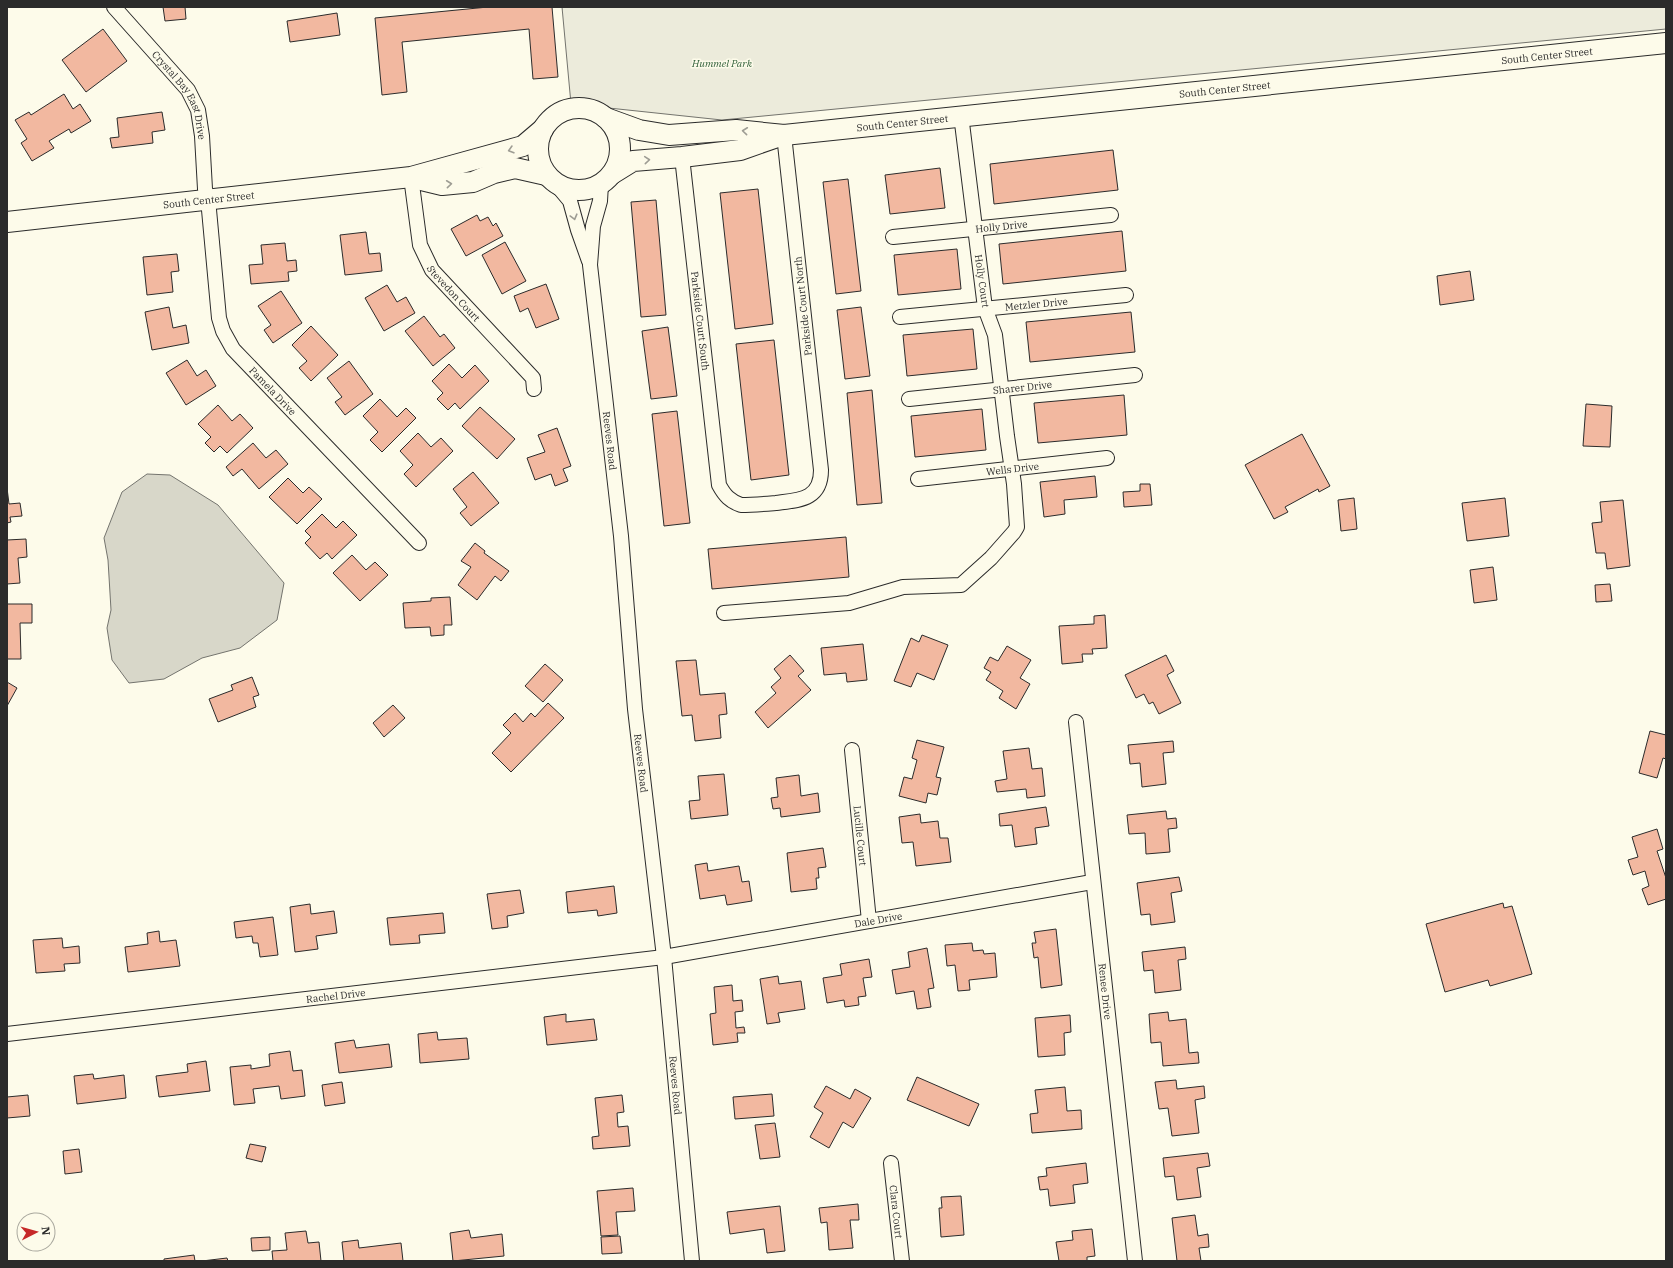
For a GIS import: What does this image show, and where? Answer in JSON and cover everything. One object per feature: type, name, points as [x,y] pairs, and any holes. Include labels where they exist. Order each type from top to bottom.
[{"type":"main road","name":"South Center Street","points":[[607,179],[633,161],[740,150],[784,135],[961,115],[1666,42]]},
{"type":"main road","points":[[572,108],[584,108],[596,111],[606,118],[617,133],[620,151],[618,163],[607,179],[590,189],[578,191],[566,189],[551,179],[540,164],[538,152],[538,140],[543,128],[550,119],[560,112],[572,108]]},
{"type":"main road","name":"South Center Street","points":[[606,118],[639,130],[670,135],[736,130],[784,135]]},
{"type":"main road","name":"South Center Street","points":[[7,222],[411,177],[523,146],[543,128]]},
{"type":"main road","name":"South Center Street","points":[[411,177],[442,184],[473,182],[494,173],[515,168],[551,179]]},
{"type":"street","name":"Crystal Bay East Drive","points":[[114,7],[176,75],[192,97],[198,110],[201,129],[205,189],[208,199]]},
{"type":"street","name":"Holly Court","points":[[724,613],[849,603],[903,588],[961,585],[991,558],[1017,527],[1012,468],[995,335],[985,308],[961,115]]},
{"type":"street","name":"Parkside Court North","points":[[719,485],[724,495],[732,502],[742,505],[749,505],[802,500],[817,488],[821,477],[784,135]]},
{"type":"street","name":"Parkside Court South","points":[[682,157],[719,485]]},
{"type":"street","name":"Stevedon Court","points":[[411,177],[420,245],[432,270],[533,378],[534,389]]},
{"type":"street","name":"Reeves Road","points":[[551,179],[570,201],[590,265]]},
{"type":"street","name":"Reeves Road","points":[[607,179],[593,226],[590,265],[620,536],[635,709],[664,957],[692,1261]]},
{"type":"street","name":"Pamela Drive","points":[[208,199],[219,318],[223,331],[233,348],[419,543]]},
{"type":"street","name":"Holly Drive","points":[[893,237],[1111,215]]},
{"type":"street","name":"Metzler Drive","points":[[900,317],[1126,295]]},
{"type":"street","name":"Sharer Drive","points":[[909,399],[1135,374]]},
{"type":"street","name":"Wells Drive","points":[[918,478],[1107,458]]},
{"type":"street","name":"Renee Drive","points":[[1076,722],[1092,882],[1135,1261]]},
{"type":"street","name":"Lucille Court","points":[[852,750],[870,921]]},
{"type":"street","name":"Dale Drive","points":[[664,957],[1092,882]]},
{"type":"street","name":"Rachel Drive","points":[[7,1034],[664,957]]},
{"type":"street","name":"Clara Court","points":[[891,1163],[902,1261]]},
{"type":"green space","name":"Hummel Park","points":[[562,7],[1666,7],[1666,29],[722,120],[571,104]]},
{"type":"shaded area","points":[[147,474],[170,475],[218,505],[284,583],[277,620],[240,648],[202,658],[164,679],[129,683],[112,660],[107,628],[111,610],[108,560],[104,538],[122,492]]},
{"type":"building","points":[[163,7],[185,7],[186,19],[165,21]]},
{"type":"building","points":[[488,7],[552,7],[558,77],[533,79],[529,29],[402,42],[407,92],[382,95],[375,18]]},
{"type":"building","points":[[337,13],[340,35],[290,42],[287,21]]},
{"type":"building","points":[[103,29],[127,61],[86,92],[62,60]]},
{"type":"building","points":[[64,94],[73,109],[80,104],[91,121],[71,133],[69,129],[49,141],[54,148],[32,161],[21,143],[27,139],[15,120],[29,112],[31,115]]},
{"type":"building","points":[[162,112],[165,130],[152,132],[153,143],[112,148],[110,138],[119,137],[117,118]]},
{"type":"building","points":[[1113,150],[1118,190],[994,204],[990,164]]},
{"type":"building","points":[[940,168],[945,208],[890,214],[885,175]]},
{"type":"building","points":[[848,179],[861,291],[836,294],[823,182]]},
{"type":"building","points":[[758,189],[773,324],[735,329],[720,193]]},
{"type":"building","points":[[656,200],[666,315],[641,317],[631,202]]},
{"type":"building","points":[[477,215],[480,221],[488,217],[493,226],[496,223],[503,236],[466,256],[451,229]]},
{"type":"building","points":[[1122,231],[1126,271],[1003,284],[999,244]]},
{"type":"building","points":[[366,232],[369,254],[380,253],[382,271],[345,275],[340,235]]},
{"type":"building","points":[[505,242],[526,281],[502,294],[482,255]]},
{"type":"building","points":[[285,243],[287,261],[296,260],[297,271],[288,272],[289,281],[251,284],[249,265],[263,264],[261,245]]},
{"type":"building","points":[[957,249],[961,289],[898,295],[894,255]]},
{"type":"building","points":[[177,254],[179,271],[171,272],[173,292],[147,295],[143,257]]},
{"type":"building","points":[[1470,271],[1474,300],[1440,305],[1437,276]]},
{"type":"building","points":[[546,284],[559,319],[536,328],[528,308],[520,312],[514,296]]},
{"type":"building","points":[[387,285],[397,302],[406,297],[415,313],[384,331],[365,298]]},
{"type":"building","points":[[281,291],[302,323],[273,343],[264,330],[271,325],[258,306]]},
{"type":"building","points":[[169,307],[173,328],[186,325],[189,343],[152,350],[145,312]]},
{"type":"building","points":[[861,307],[870,376],[845,379],[837,310]]},
{"type":"building","points":[[1131,312],[1135,352],[1030,362],[1026,322]]},
{"type":"building","points":[[424,316],[440,337],[444,334],[455,348],[433,366],[405,331]]},
{"type":"building","points":[[311,326],[338,355],[311,381],[299,368],[307,361],[292,345]]},
{"type":"building","points":[[668,327],[677,396],[651,399],[642,331]]},
{"type":"building","points":[[973,329],[977,369],[907,376],[903,335]]},
{"type":"building","points":[[774,340],[789,475],[751,480],[736,344]]},
{"type":"building","points":[[187,360],[197,376],[206,370],[216,386],[186,405],[166,373]]},
{"type":"building","points":[[349,361],[373,394],[345,415],[335,402],[342,397],[327,378]]},
{"type":"building","points":[[449,364],[462,378],[475,365],[489,381],[460,409],[455,403],[448,410],[437,399],[443,393],[432,381]]},
{"type":"building","points":[[872,390],[882,503],[857,505],[847,393]]},
{"type":"building","points":[[1124,395],[1127,435],[1038,443],[1034,403]]},
{"type":"building","points":[[380,399],[397,417],[406,408],[416,418],[382,452],[370,440],[378,432],[363,416]]},
{"type":"building","points":[[1586,404],[1612,406],[1610,447],[1583,446]]},
{"type":"building","points":[[218,405],[232,421],[240,414],[253,428],[227,453],[220,446],[214,452],[205,443],[211,437],[198,424]]},
{"type":"building","points":[[480,407],[515,439],[497,459],[462,426]]},
{"type":"building","points":[[982,409],[986,450],[915,457],[911,416]]},
{"type":"building","points":[[677,411],[690,523],[664,526],[652,414]]},
{"type":"building","points":[[557,428],[571,466],[563,469],[568,481],[555,486],[551,474],[535,480],[527,458],[545,452],[538,435]]},
{"type":"building","points":[[418,433],[431,447],[441,438],[453,451],[416,487],[404,474],[413,465],[400,451]]},
{"type":"building","points":[[1302,434],[1330,486],[1319,492],[1318,489],[1285,507],[1288,512],[1274,519],[1245,465]]},
{"type":"building","points":[[253,443],[266,458],[276,450],[288,464],[259,489],[242,469],[233,476],[226,467]]},
{"type":"building","points":[[473,472],[499,503],[471,526],[460,513],[467,507],[453,489]]},
{"type":"building","points":[[1095,476],[1097,497],[1064,500],[1065,514],[1044,517],[1040,482]]},
{"type":"building","points":[[288,478],[303,493],[309,487],[322,499],[297,524],[269,497]]},
{"type":"building","points":[[1140,484],[1150,484],[1152,505],[1124,507],[1123,492],[1140,491]]},
{"type":"building","points":[[7,488],[9,504],[20,503],[22,516],[10,517],[11,522],[7,523]]},
{"type":"building","points":[[1354,498],[1357,529],[1341,531],[1338,500]]},
{"type":"building","points":[[1505,498],[1509,536],[1467,541],[1462,503]]},
{"type":"building","points":[[1623,500],[1630,566],[1607,569],[1605,553],[1596,553],[1592,523],[1602,522],[1600,502]]},
{"type":"building","points":[[322,514],[336,528],[343,521],[357,535],[332,559],[327,553],[320,559],[305,543],[311,537],[305,531]]},
{"type":"building","points":[[846,537],[849,577],[712,589],[708,549]]},
{"type":"building","points":[[26,539],[27,557],[18,558],[20,583],[7,584],[7,540]]},
{"type":"building","points":[[475,543],[485,551],[484,553],[509,571],[501,581],[495,576],[477,600],[458,585],[471,567],[461,561]]},
{"type":"building","points":[[352,555],[366,570],[375,562],[388,575],[360,601],[333,573]]},
{"type":"building","points":[[1493,567],[1497,600],[1474,603],[1470,570]]},
{"type":"building","points":[[1610,584],[1612,601],[1596,602],[1595,585]]},
{"type":"building","points":[[450,597],[452,625],[444,625],[444,635],[431,636],[430,627],[405,628],[403,603],[431,601],[431,598]]},
{"type":"building","points":[[7,604],[32,604],[32,623],[20,623],[21,659],[7,659]]},
{"type":"building","points":[[1105,615],[1107,648],[1092,649],[1093,654],[1082,654],[1083,662],[1062,664],[1059,626],[1094,624],[1094,616]]},
{"type":"building","points":[[922,635],[948,645],[934,680],[917,673],[911,687],[894,681],[911,638],[919,642]]},
{"type":"building","points":[[863,644],[867,680],[847,682],[846,673],[824,675],[821,648]]},
{"type":"building","points":[[1007,646],[1031,660],[1020,678],[1030,684],[1016,709],[999,698],[1003,691],[986,680],[991,672],[984,668],[990,657],[998,661]]},
{"type":"building","points":[[790,655],[804,671],[798,676],[811,690],[768,728],[755,712],[776,693],[771,687],[781,678],[774,669]]},
{"type":"building","points":[[1166,655],[1174,671],[1167,675],[1181,703],[1159,714],[1153,702],[1149,704],[1144,694],[1136,698],[1125,675]]},
{"type":"building","points":[[696,660],[700,695],[725,693],[727,714],[719,715],[721,738],[695,741],[692,715],[682,716],[676,661]]},
{"type":"building","points":[[545,664],[563,680],[543,702],[525,686]]},
{"type":"building","points":[[252,677],[259,695],[253,697],[256,707],[218,722],[209,699],[233,690],[231,685]]},
{"type":"building","points":[[7,682],[17,688],[7,706]]},
{"type":"building","points":[[548,703],[564,718],[511,772],[492,753],[511,733],[503,725],[515,713],[523,722],[531,713],[535,717]]},
{"type":"building","points":[[393,705],[405,718],[384,737],[373,723]]},
{"type":"building","points":[[1650,731],[1666,735],[1666,759],[1663,758],[1657,778],[1639,773]]},
{"type":"building","points":[[917,740],[944,747],[936,777],[941,778],[937,795],[928,793],[926,803],[899,796],[904,777],[912,779],[917,760],[912,758]]},
{"type":"building","points":[[1173,741],[1174,752],[1163,753],[1166,784],[1142,787],[1140,763],[1130,764],[1128,745]]},
{"type":"building","points":[[1029,748],[1032,769],[1042,768],[1045,796],[1027,798],[1026,789],[997,792],[995,781],[1007,779],[1003,751]]},
{"type":"building","points":[[724,774],[728,815],[691,819],[689,801],[700,800],[698,776]]},
{"type":"building","points":[[799,775],[801,796],[818,793],[820,812],[781,817],[780,808],[773,809],[771,798],[778,797],[776,778]]},
{"type":"building","points":[[1046,807],[1049,826],[1035,828],[1037,844],[1015,847],[1012,825],[1000,826],[999,814]]},
{"type":"building","points":[[1166,811],[1167,819],[1176,818],[1177,828],[1168,829],[1170,852],[1146,854],[1145,833],[1129,834],[1127,815]]},
{"type":"building","points":[[920,814],[921,823],[938,821],[940,838],[948,838],[951,862],[916,866],[913,842],[902,843],[899,817]]},
{"type":"building","points":[[1657,829],[1663,849],[1657,851],[1666,878],[1666,899],[1648,905],[1642,889],[1649,886],[1645,871],[1633,875],[1628,860],[1638,857],[1632,837]]},
{"type":"building","points":[[823,848],[826,867],[818,868],[819,878],[816,878],[817,889],[791,892],[787,853]]},
{"type":"building","points":[[707,863],[708,871],[739,866],[742,882],[749,881],[752,901],[727,905],[725,895],[700,899],[695,865]]},
{"type":"building","points":[[1179,877],[1182,891],[1171,893],[1175,922],[1151,925],[1150,914],[1141,915],[1137,883]]},
{"type":"building","points":[[614,886],[617,913],[598,916],[597,910],[568,913],[566,892]]},
{"type":"building","points":[[520,890],[524,913],[507,916],[508,927],[492,929],[487,894]]},
{"type":"building","points":[[1503,903],[1504,908],[1512,906],[1532,974],[1490,986],[1488,980],[1445,992],[1426,924]]},
{"type":"building","points":[[310,904],[311,914],[334,911],[337,933],[316,936],[318,949],[295,952],[290,907]]},
{"type":"building","points":[[443,913],[445,933],[419,935],[420,943],[390,945],[387,918]]},
{"type":"building","points":[[273,917],[278,955],[260,957],[258,943],[253,943],[252,936],[236,938],[234,922]]},
{"type":"building","points":[[1056,929],[1062,985],[1041,988],[1038,957],[1034,958],[1032,943],[1036,943],[1034,932]]},
{"type":"building","points":[[159,931],[160,942],[176,940],[180,966],[128,972],[125,947],[148,944],[147,933]]},
{"type":"building","points":[[62,938],[63,948],[79,946],[80,963],[64,964],[65,971],[36,973],[33,940]]},
{"type":"building","points":[[972,943],[973,951],[983,950],[984,954],[995,953],[997,977],[969,980],[970,990],[958,991],[955,965],[947,966],[945,945]]},
{"type":"building","points":[[1185,947],[1186,959],[1178,960],[1181,990],[1155,993],[1153,970],[1144,971],[1142,952]]},
{"type":"building","points":[[927,948],[934,988],[928,989],[931,1007],[917,1009],[914,991],[896,994],[892,970],[910,967],[908,952]]},
{"type":"building","points":[[869,959],[872,977],[863,978],[866,996],[858,997],[859,1005],[845,1007],[844,1000],[827,1003],[823,978],[842,975],[840,964]]},
{"type":"building","points":[[778,976],[779,984],[801,981],[805,1009],[778,1013],[780,1022],[767,1024],[760,979]]},
{"type":"building","points":[[732,985],[733,1001],[742,1000],[743,1011],[735,1012],[736,1028],[744,1027],[745,1033],[737,1033],[738,1042],[713,1045],[710,1014],[716,1013],[714,987]]},
{"type":"building","points":[[1168,1012],[1169,1021],[1186,1019],[1189,1053],[1198,1052],[1199,1063],[1163,1066],[1161,1042],[1151,1043],[1149,1014]]},
{"type":"building","points":[[566,1014],[566,1022],[594,1019],[597,1040],[547,1045],[544,1017]]},
{"type":"building","points":[[1070,1015],[1071,1032],[1064,1033],[1065,1055],[1038,1057],[1035,1018]]},
{"type":"building","points":[[437,1032],[438,1040],[467,1038],[469,1059],[420,1063],[418,1034]]},
{"type":"building","points":[[354,1040],[356,1048],[389,1044],[392,1067],[339,1073],[335,1043]]},
{"type":"building","points":[[290,1051],[293,1071],[302,1070],[305,1096],[281,1099],[279,1086],[253,1089],[255,1103],[234,1105],[230,1067],[251,1065],[251,1069],[270,1066],[269,1054]]},
{"type":"building","points":[[206,1061],[210,1091],[159,1097],[156,1076],[188,1072],[187,1064]]},
{"type":"building","points":[[93,1074],[94,1079],[124,1075],[126,1098],[77,1104],[74,1076]]},
{"type":"building","points":[[917,1077],[979,1104],[969,1126],[907,1100]]},
{"type":"building","points":[[1176,1080],[1177,1089],[1204,1086],[1205,1098],[1195,1100],[1199,1133],[1172,1136],[1168,1108],[1159,1109],[1155,1082]]},
{"type":"building","points":[[342,1082],[345,1103],[325,1106],[322,1085]]},
{"type":"building","points":[[826,1086],[850,1099],[855,1089],[871,1098],[853,1128],[843,1122],[829,1148],[810,1137],[823,1113],[814,1107]]},
{"type":"building","points":[[1065,1087],[1067,1111],[1081,1110],[1082,1129],[1032,1133],[1030,1114],[1038,1113],[1035,1090]]},
{"type":"building","points":[[772,1094],[774,1116],[735,1119],[733,1097]]},
{"type":"building","points":[[28,1095],[30,1116],[7,1118],[7,1097]]},
{"type":"building","points":[[622,1095],[624,1112],[617,1113],[618,1127],[628,1126],[630,1146],[593,1149],[592,1137],[599,1136],[595,1098]]},
{"type":"building","points":[[775,1123],[780,1157],[760,1159],[755,1125]]},
{"type":"building","points":[[250,1144],[266,1147],[262,1162],[246,1158]]},
{"type":"building","points":[[79,1149],[82,1172],[65,1174],[63,1151]]},
{"type":"building","points":[[1208,1153],[1210,1166],[1197,1168],[1201,1197],[1177,1200],[1174,1176],[1165,1177],[1163,1158]]},
{"type":"building","points":[[1086,1163],[1088,1183],[1073,1185],[1075,1203],[1050,1206],[1048,1189],[1040,1190],[1038,1177],[1047,1176],[1046,1168]]},
{"type":"building","points":[[633,1188],[635,1211],[616,1212],[618,1235],[601,1236],[597,1191]]},
{"type":"building","points":[[961,1196],[964,1235],[941,1237],[939,1208],[942,1208],[941,1197]]},
{"type":"building","points":[[858,1204],[859,1220],[850,1220],[853,1248],[829,1250],[827,1222],[821,1223],[819,1208]]},
{"type":"building","points":[[780,1206],[785,1251],[767,1253],[764,1229],[730,1234],[727,1212]]},
{"type":"building","points":[[1195,1215],[1198,1236],[1208,1234],[1209,1247],[1199,1248],[1201,1261],[1177,1261],[1172,1218]]},
{"type":"building","points":[[1092,1229],[1095,1256],[1087,1257],[1087,1261],[1059,1261],[1056,1242],[1073,1240],[1072,1231]]},
{"type":"building","points":[[469,1230],[471,1238],[502,1234],[504,1256],[453,1261],[450,1233]]},
{"type":"building","points":[[306,1231],[308,1243],[319,1242],[321,1261],[273,1261],[272,1251],[287,1250],[285,1233]]},
{"type":"building","points":[[620,1236],[622,1253],[602,1254],[601,1237]]},
{"type":"building","points":[[270,1237],[270,1250],[252,1251],[251,1238]]},
{"type":"building","points":[[358,1240],[359,1248],[401,1243],[403,1261],[344,1261],[342,1242]]},
{"type":"building","points":[[194,1255],[195,1261],[164,1261],[164,1259]]},
{"type":"building","points":[[227,1258],[228,1261],[202,1261]]}]
